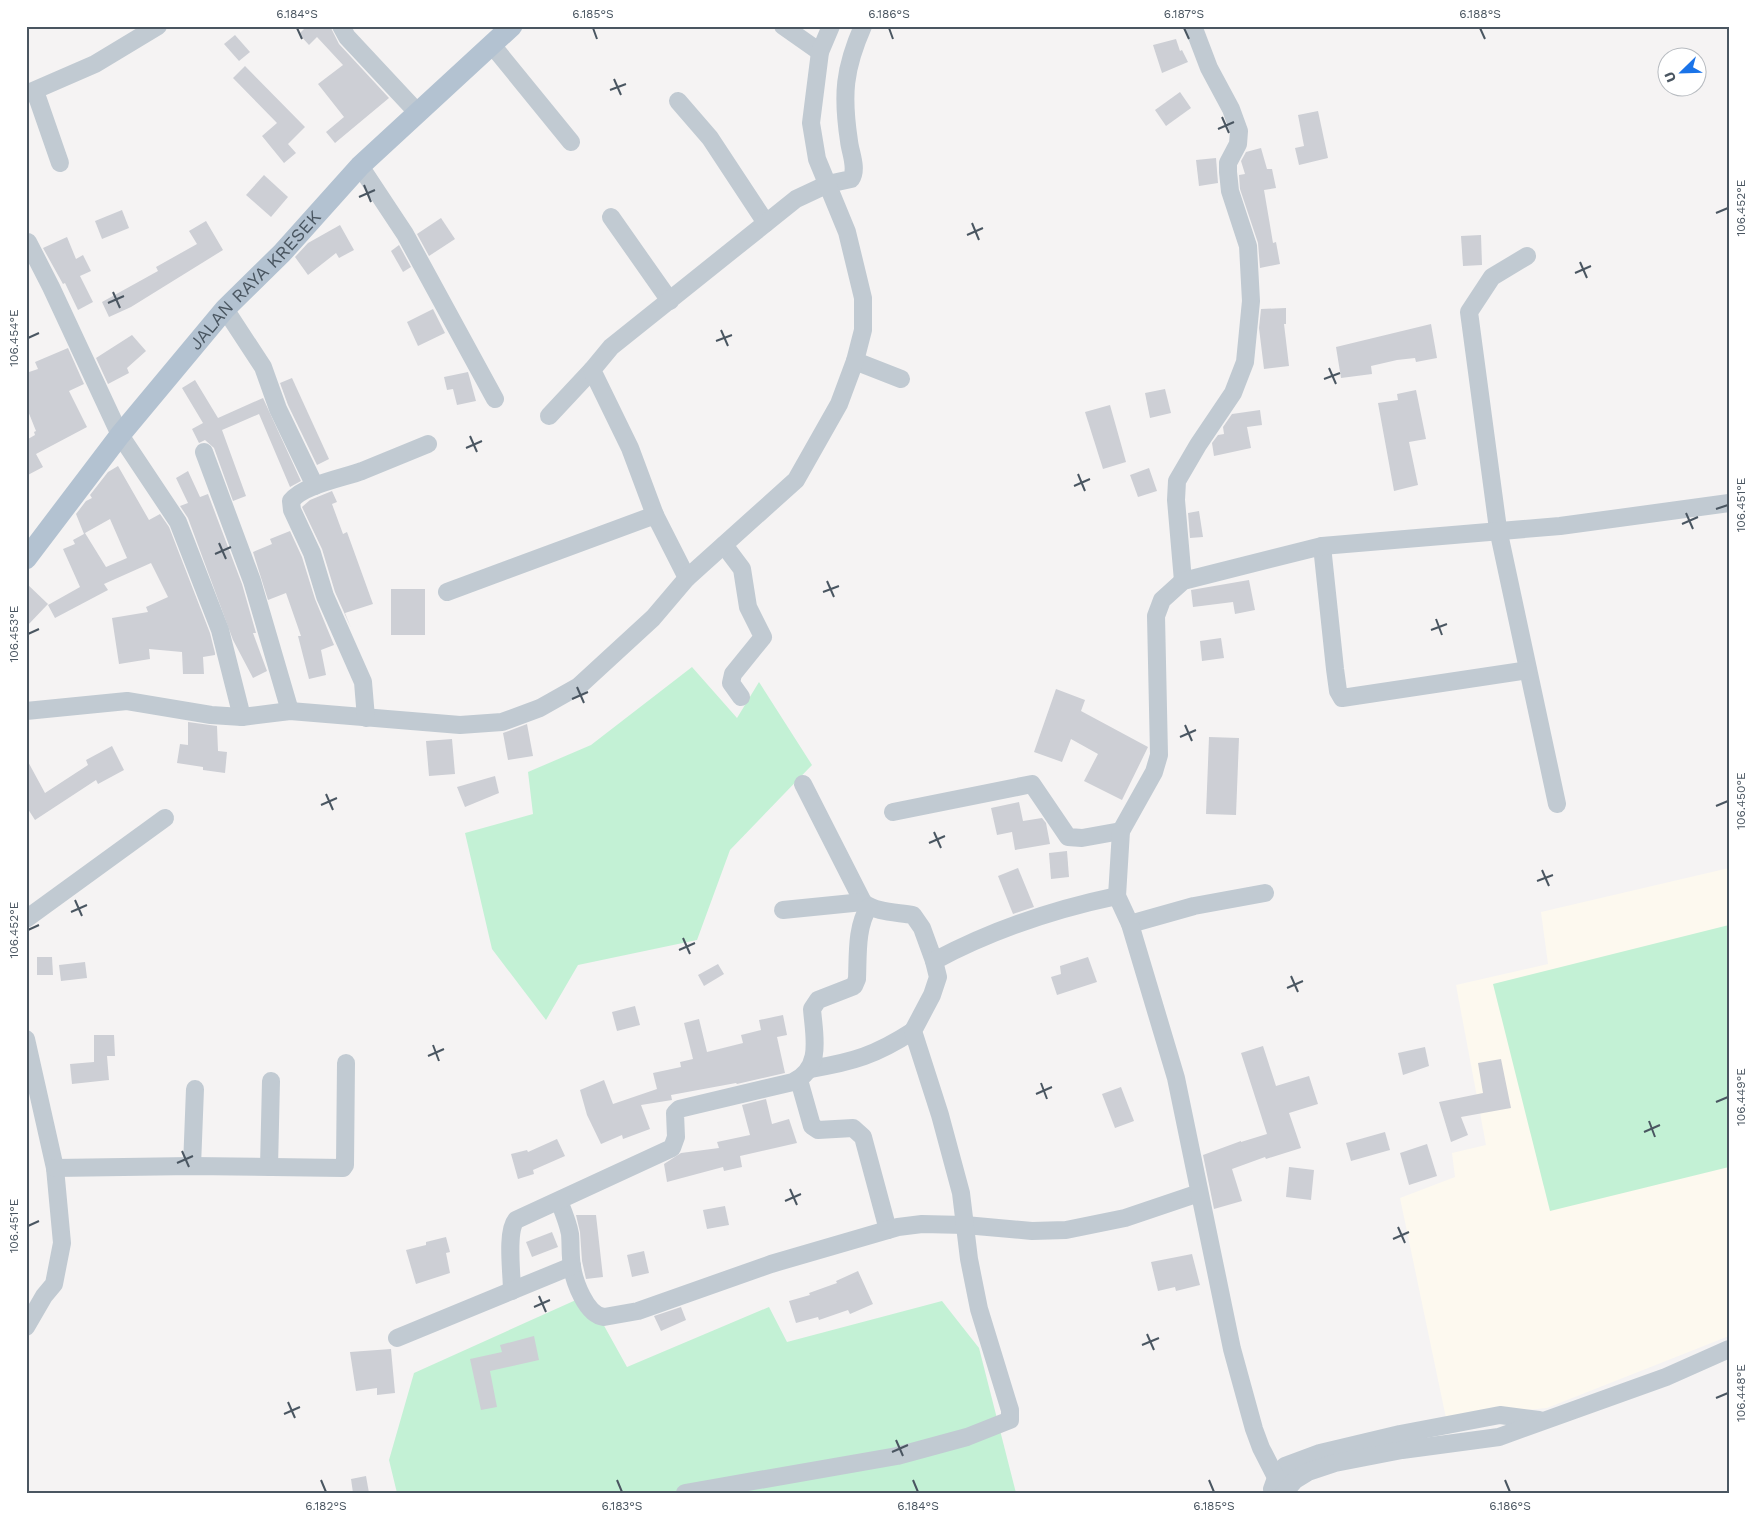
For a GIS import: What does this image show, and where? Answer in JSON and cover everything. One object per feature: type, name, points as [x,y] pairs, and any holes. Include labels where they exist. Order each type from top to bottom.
[{"type":"main road","name":"JALAN RAYA KRESEK","points":[[26,559],[120,435],[225,309],[282,253],[360,166],[512,26]]},
{"type":"street","points":[[60,163],[31,92],[96,64],[158,26]]},
{"type":"street","points":[[341,26],[347,37],[417,112]]},
{"type":"street","points":[[783,26],[820,52]]},
{"type":"street","points":[[26,711],[127,701],[211,715],[242,717],[290,711],[460,725],[502,722],[540,708],[578,686],[653,618],[687,578],[796,480],[839,404],[858,363],[863,298],[837,183],[817,159],[811,123],[820,52],[831,26]]},
{"type":"street","points":[[548,416],[611,347],[796,199],[854,175],[855,170],[849,140],[844,94],[848,67],[863,26]]},
{"type":"street","points":[[1183,580],[1176,500],[1177,481],[1198,445],[1233,393],[1245,362],[1251,301],[1248,246],[1230,191],[1228,172],[1228,163],[1238,144],[1239,131],[1193,26]]},
{"type":"street","points":[[492,45],[571,142]]},
{"type":"street","points":[[678,101],[720,152],[766,223]]},
{"type":"street","points":[[360,166],[405,234],[495,399]]},
{"type":"street","points":[[611,217],[670,301]]},
{"type":"street","points":[[28,242],[120,435],[178,522],[220,630],[242,717]]},
{"type":"street","points":[[1527,256],[1492,278],[1469,312],[1498,529],[1557,804]]},
{"type":"street","points":[[225,309],[263,367],[278,409],[315,486]]},
{"type":"street","points":[[858,363],[901,379]]},
{"type":"street","points":[[592,370],[630,448],[655,515],[687,578]]},
{"type":"street","points":[[366,718],[363,682],[335,620],[312,553],[291,501],[294,497],[315,486],[360,472],[428,444]]},
{"type":"street","points":[[204,452],[252,582],[290,711]]},
{"type":"street","points":[[1279,1489],[1261,1448],[1234,1358],[1176,1078],[1130,924],[1117,896],[1121,830],[1154,772],[1159,755],[1156,616],[1162,600],[1183,580],[1322,546],[1498,529],[1560,526],[1729,503]]},
{"type":"street","points":[[447,592],[655,515]]},
{"type":"street","points":[[724,545],[742,569],[748,606],[763,637],[733,674],[731,683],[741,697]]},
{"type":"street","points":[[1322,546],[1335,669],[1338,691],[1342,698],[1528,670]]},
{"type":"street","points":[[803,784],[866,904],[862,924],[857,979],[854,986],[818,1000],[812,1010],[815,1054],[805,1074],[812,1126],[818,1130],[853,1128],[863,1138],[888,1230]]},
{"type":"street","points":[[892,812],[1032,784],[1035,785],[1068,837],[1082,838],[1121,830]]},
{"type":"street","points":[[26,919],[165,818]]},
{"type":"street","points":[[1130,924],[1194,906],[1265,893]]},
{"type":"street","points":[[934,960],[957,948],[1076,904],[1117,896]]},
{"type":"street","points":[[512,1291],[513,1224],[516,1220],[672,1148],[676,1137],[675,1113],[679,1109],[850,1063],[874,1054],[913,1031],[932,995],[938,977],[922,928],[913,914],[866,904],[783,910]]},
{"type":"street","points":[[685,1493],[897,1456],[968,1437],[1008,1423],[1012,1418],[979,1309],[961,1193],[940,1115],[913,1031]]},
{"type":"street","points":[[26,1039],[55,1168],[62,1243],[54,1284],[44,1296],[26,1327]]},
{"type":"street","points":[[55,1168],[192,1166],[343,1168],[345,1165],[346,1063]]},
{"type":"street","points":[[269,1167],[271,1081]]},
{"type":"street","points":[[192,1166],[195,1089]]},
{"type":"street","points":[[559,1200],[570,1234],[572,1266],[577,1284],[588,1305],[599,1316],[604,1317],[638,1311],[770,1264],[888,1230],[922,1224],[965,1225],[1032,1231],[1066,1230],[1125,1218],[1199,1193]]},
{"type":"street","points":[[397,1338],[572,1266]]},
{"type":"street","points":[[26,1294],[44,1296]]},
{"type":"street","points":[[1279,1489],[1285,1466],[1320,1453],[1499,1437],[1666,1377],[1729,1349]]},
{"type":"shaded area","points":[[1729,868],[1729,1336],[1547,1408],[1446,1418],[1400,1198],[1455,1177],[1452,1153],[1486,1145],[1456,985],[1548,964],[1541,912]]},
{"type":"green space","points":[[692,667],[737,718],[759,682],[812,765],[730,850],[697,940],[578,965],[546,1020],[492,949],[465,833],[533,814],[528,772],[591,745]]},
{"type":"green space","points":[[1729,925],[1729,1167],[1550,1211],[1493,984]]},
{"type":"green space","points":[[587,1295],[627,1367],[769,1307],[787,1342],[942,1301],[979,1348],[1016,1493],[397,1493],[389,1460],[414,1373]]},
{"type":"building","points":[[307,26],[330,26],[339,44],[389,98],[335,143],[326,132],[344,117],[318,84],[343,65],[317,37],[309,45],[299,34]]},
{"type":"building","points":[[235,35],[250,52],[239,61],[224,44]]},
{"type":"building","points":[[1176,39],[1180,51],[1182,50],[1188,62],[1162,73],[1153,45]]},
{"type":"building","points":[[245,66],[305,127],[288,144],[296,153],[284,163],[262,136],[277,123],[233,78]]},
{"type":"building","points":[[1180,92],[1191,108],[1166,126],[1155,110]]},
{"type":"building","points":[[1318,111],[1328,158],[1299,165],[1295,148],[1304,146],[1298,115]]},
{"type":"building","points":[[1261,148],[1267,169],[1272,169],[1276,188],[1264,190],[1273,243],[1276,242],[1280,264],[1260,268],[1258,243],[1240,189],[1239,175],[1245,174],[1241,161],[1246,152]]},
{"type":"building","points":[[1216,158],[1218,183],[1199,186],[1196,160]]},
{"type":"building","points":[[264,175],[288,197],[271,217],[246,195]]},
{"type":"building","points":[[122,210],[129,228],[102,239],[95,221]]},
{"type":"building","points":[[441,218],[455,239],[429,256],[417,234]]},
{"type":"building","points":[[206,221],[223,250],[131,307],[109,317],[102,302],[158,271],[156,267],[197,244],[189,231]]},
{"type":"building","points":[[340,225],[354,250],[339,258],[336,253],[308,275],[295,257],[308,243]]},
{"type":"building","points":[[1481,235],[1482,265],[1463,266],[1461,236]]},
{"type":"building","points":[[67,237],[76,259],[83,255],[91,271],[80,276],[93,302],[78,310],[65,283],[63,284],[43,248]]},
{"type":"building","points":[[399,245],[411,267],[403,272],[391,251]]},
{"type":"building","points":[[1286,308],[1286,324],[1284,324],[1289,366],[1264,369],[1259,328],[1261,309]]},
{"type":"building","points":[[433,309],[445,333],[418,346],[407,322]]},
{"type":"building","points":[[1431,324],[1437,358],[1416,362],[1415,358],[1397,360],[1371,366],[1372,374],[1341,378],[1336,347]]},
{"type":"building","points":[[132,335],[146,351],[127,368],[129,373],[108,384],[96,358]]},
{"type":"building","points":[[68,348],[84,384],[69,391],[87,427],[36,454],[43,467],[26,476],[26,436],[28,439],[35,435],[34,432],[36,431],[26,406],[26,373],[38,369],[35,362]]},
{"type":"building","points":[[468,372],[476,401],[457,405],[453,389],[447,390],[444,377]]},
{"type":"building","points":[[292,378],[329,459],[317,465],[288,405],[280,383]]},
{"type":"building","points":[[195,380],[218,418],[263,398],[301,481],[290,487],[259,414],[222,430],[246,496],[233,501],[214,448],[205,440],[199,443],[192,429],[203,423],[182,388]]},
{"type":"building","points":[[1165,389],[1171,413],[1150,418],[1145,393]]},
{"type":"building","points":[[1416,390],[1426,439],[1409,442],[1418,485],[1394,491],[1378,403],[1398,400],[1397,394]]},
{"type":"building","points":[[1110,405],[1126,462],[1103,469],[1085,412]]},
{"type":"building","points":[[1260,410],[1262,425],[1247,427],[1251,448],[1214,456],[1212,443],[1218,435],[1224,434],[1223,427],[1232,414]]},
{"type":"building","points":[[118,466],[149,520],[160,514],[169,527],[210,633],[215,653],[215,655],[203,657],[204,674],[183,674],[182,652],[149,649],[150,659],[119,664],[112,618],[148,612],[146,607],[168,597],[151,563],[104,584],[108,590],[55,618],[48,605],[80,587],[63,549],[75,544],[73,540],[84,534],[76,514],[86,501],[92,498],[90,495],[108,472]],"holes":[[[110,519],[127,558],[106,567],[85,533]]]},
{"type":"building","points":[[1149,468],[1157,491],[1138,497],[1130,475]]},
{"type":"building","points":[[188,471],[200,497],[208,494],[242,584],[256,633],[253,633],[267,671],[253,678],[233,640],[188,518],[180,506],[188,503],[176,478]]},
{"type":"building","points":[[332,491],[337,502],[332,504],[343,534],[347,532],[373,604],[345,613],[351,628],[335,592],[322,549],[302,507],[310,500]]},
{"type":"building","points":[[1199,511],[1203,537],[1190,538],[1188,513]]},
{"type":"building","points":[[290,531],[302,557],[315,599],[334,645],[321,650],[326,675],[309,679],[298,636],[301,636],[286,593],[268,600],[253,552],[272,544],[270,539]]},
{"type":"building","points":[[1249,580],[1255,610],[1235,614],[1233,602],[1193,607],[1191,590]]},
{"type":"building","points":[[26,583],[48,604],[26,627]]},
{"type":"building","points":[[391,589],[425,589],[425,635],[391,635]]},
{"type":"building","points":[[1221,638],[1224,658],[1202,661],[1200,641]]},
{"type":"building","points":[[1056,689],[1085,700],[1081,711],[1148,747],[1122,800],[1084,781],[1098,754],[1071,739],[1062,762],[1034,752]]},
{"type":"building","points":[[188,722],[217,726],[218,751],[227,752],[225,773],[203,770],[203,767],[177,763],[180,744],[188,745]]},
{"type":"building","points":[[527,724],[533,756],[508,760],[503,733]]},
{"type":"building","points":[[1209,737],[1239,738],[1236,815],[1206,814]]},
{"type":"building","points":[[452,739],[455,774],[429,776],[426,741]]},
{"type":"building","points":[[112,746],[124,770],[98,784],[96,780],[35,820],[26,806],[26,758],[45,793],[88,765],[86,760]]},
{"type":"building","points":[[495,776],[499,793],[465,807],[457,787]]},
{"type":"building","points":[[1019,802],[1023,821],[1042,818],[1046,823],[1050,844],[1015,850],[1012,832],[997,835],[991,808]]},
{"type":"building","points":[[1067,851],[1069,877],[1051,879],[1049,853]]},
{"type":"building","points":[[1018,868],[1034,907],[1013,914],[998,876]]},
{"type":"building","points":[[37,957],[52,957],[53,975],[37,975]]},
{"type":"building","points":[[1088,957],[1097,982],[1057,995],[1051,977],[1061,974],[1060,966]]},
{"type":"building","points":[[85,962],[87,978],[61,981],[59,965]]},
{"type":"building","points":[[718,964],[724,974],[704,986],[698,975]]},
{"type":"building","points":[[635,1006],[640,1025],[617,1031],[612,1012]]},
{"type":"building","points":[[783,1015],[787,1035],[777,1037],[785,1073],[737,1084],[671,1095],[672,1100],[641,1105],[650,1129],[623,1139],[622,1135],[601,1144],[587,1115],[580,1090],[604,1080],[613,1104],[657,1089],[653,1073],[681,1067],[680,1062],[693,1059],[684,1023],[699,1019],[707,1052],[743,1043],[741,1035],[761,1030],[759,1020]]},
{"type":"building","points":[[94,1035],[114,1035],[115,1056],[107,1056],[109,1080],[72,1084],[70,1064],[94,1062]]},
{"type":"building","points":[[1263,1046],[1276,1086],[1309,1076],[1318,1104],[1289,1113],[1301,1148],[1266,1159],[1265,1157],[1232,1169],[1242,1201],[1214,1209],[1203,1155],[1267,1134],[1241,1053]]},
{"type":"building","points":[[1425,1047],[1429,1066],[1403,1075],[1398,1053]]},
{"type":"building","points":[[1501,1059],[1511,1108],[1461,1117],[1468,1135],[1451,1142],[1439,1102],[1483,1093],[1478,1063]]},
{"type":"building","points":[[1121,1087],[1134,1121],[1115,1128],[1102,1094]]},
{"type":"building","points":[[766,1099],[772,1124],[789,1119],[797,1143],[740,1156],[742,1167],[724,1171],[723,1167],[667,1182],[664,1164],[681,1153],[719,1148],[717,1142],[750,1135],[742,1105]]},
{"type":"building","points":[[1385,1132],[1390,1150],[1351,1161],[1346,1143]]},
{"type":"building","points":[[557,1139],[565,1156],[533,1170],[534,1174],[518,1179],[511,1154],[527,1150],[528,1152]]},
{"type":"building","points":[[1427,1144],[1437,1176],[1409,1185],[1400,1153]]},
{"type":"building","points":[[1289,1167],[1314,1170],[1311,1200],[1286,1197]]},
{"type":"building","points":[[725,1206],[729,1225],[707,1229],[703,1210]]},
{"type":"building","points":[[576,1215],[596,1215],[603,1277],[586,1279]]},
{"type":"building","points":[[552,1232],[558,1247],[532,1257],[526,1242]]},
{"type":"building","points":[[446,1237],[450,1252],[446,1253],[450,1273],[416,1284],[406,1250]]},
{"type":"building","points":[[644,1251],[649,1273],[632,1277],[627,1255]]},
{"type":"building","points":[[1192,1254],[1200,1285],[1176,1291],[1175,1287],[1158,1291],[1151,1262]]},
{"type":"building","points":[[858,1271],[873,1304],[850,1314],[848,1310],[819,1320],[818,1317],[796,1323],[789,1301],[810,1295],[809,1293],[837,1283],[836,1281]]},
{"type":"building","points":[[681,1307],[686,1320],[661,1331],[654,1316]]},
{"type":"building","points":[[534,1336],[539,1360],[490,1371],[497,1407],[481,1410],[470,1359],[502,1352],[500,1345]]},
{"type":"building","points":[[391,1349],[395,1393],[377,1395],[377,1388],[356,1391],[350,1352]]},
{"type":"building","points":[[366,1476],[369,1493],[353,1493],[351,1479]]}]
